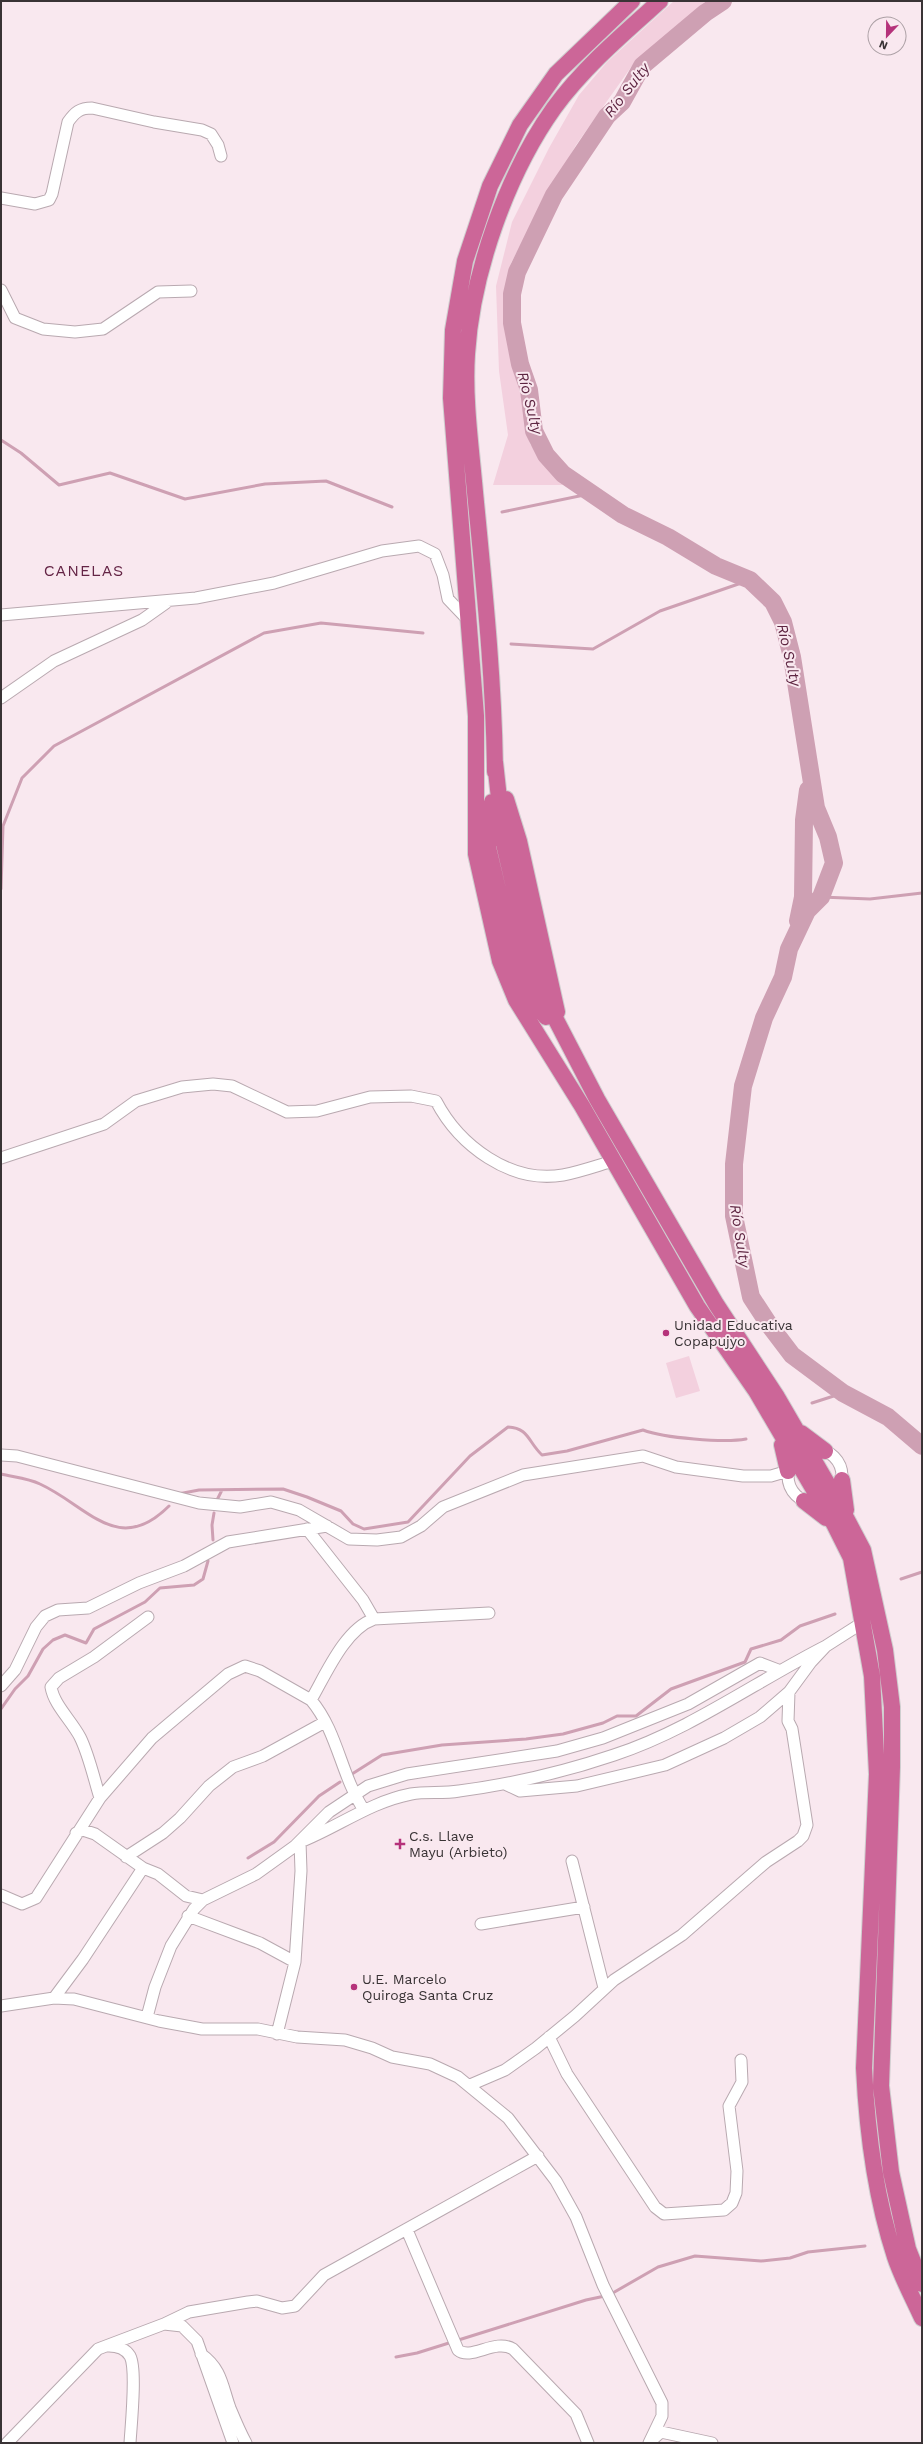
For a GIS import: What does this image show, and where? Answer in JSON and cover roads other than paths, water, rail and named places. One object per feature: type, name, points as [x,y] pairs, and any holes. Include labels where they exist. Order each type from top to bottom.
[{"type":"highway","points":[[632,1],[556,74],[520,125],[490,186],[466,261],[452,330],[451,398],[476,716],[476,854],[500,961],[516,1000],[613,1161],[697,1306],[756,1391],[797,1460],[828,1499],[841,1523],[862,1550],[885,1650],[892,1707],[892,1767],[881,2086],[891,2172],[908,2248],[922,2284]]},
{"type":"highway","points":[[660,1],[596,58],[554,108],[524,158],[494,227],[474,291],[466,355],[469,425],[494,715],[495,762],[504,844],[530,957],[539,987],[563,1037],[597,1099],[716,1304],[795,1428],[825,1451]]},
{"type":"highway","points":[[795,1428],[797,1460]]},
{"type":"highway","points":[[842,1480],[841,1523],[850,1558],[872,1676],[877,1774],[864,2068],[866,2105],[880,2202],[895,2258],[922,2318]]},
{"type":"highway","points":[[804,1501],[841,1523]]},
{"type":"street","points":[[1,198],[35,204],[49,200],[52,194],[68,122],[74,113],[82,108],[92,108],[154,122],[202,130],[211,134],[218,145],[221,156]]},
{"type":"street","points":[[1,290],[15,318],[43,329],[75,332],[103,329],[158,292],[191,291]]},
{"type":"street","points":[[1,615],[166,602],[274,583],[382,551],[419,546],[435,554],[443,574],[448,599],[468,620]]},
{"type":"street","points":[[1,698],[54,661],[142,620],[166,602]]},
{"type":"street","points":[[1,1158],[104,1124],[136,1101],[182,1087],[213,1084],[232,1086],[287,1112],[317,1112],[370,1097],[410,1096],[436,1101],[443,1115],[478,1151],[499,1164],[525,1175],[562,1175],[613,1161]]},
{"type":"street","points":[[1,1455],[17,1456],[199,1503],[240,1507],[270,1502],[299,1510],[349,1539],[377,1540],[401,1537],[421,1526],[443,1507],[523,1475],[643,1456],[676,1467],[743,1476],[771,1476],[797,1460],[825,1451],[838,1463],[842,1480],[828,1499],[804,1501],[791,1489],[797,1460]]},
{"type":"street","points":[[1,1686],[15,1670],[36,1627],[45,1616],[58,1610],[88,1608],[139,1583],[184,1566],[228,1542],[327,1526]]},
{"type":"street","points":[[306,1529],[363,1600],[374,1619]]},
{"type":"street","points":[[311,1700],[351,1633],[358,1626],[374,1619],[488,1613]]},
{"type":"street","points":[[100,1798],[81,1738],[66,1713],[53,1698],[51,1687],[59,1678],[94,1657],[148,1617]]},
{"type":"street","points":[[300,1842],[328,1831],[364,1810],[385,1801],[412,1794],[459,1792],[505,1784],[575,1768],[616,1755],[666,1734],[713,1710],[778,1670],[826,1646],[862,1622]]},
{"type":"street","points":[[505,1784],[520,1791],[577,1786],[665,1765],[748,1725],[789,1692],[811,1662],[826,1646]]},
{"type":"street","points":[[147,2017],[155,1987],[171,1946],[188,1916],[203,1900],[256,1874],[300,1842],[329,1812],[368,1786],[407,1774],[557,1751],[603,1738],[688,1704],[760,1663],[778,1670]]},
{"type":"street","points":[[1,1895],[22,1904],[32,1902],[100,1798],[152,1738],[236,1669],[244,1666],[252,1667],[311,1700],[331,1731],[354,1795],[364,1810]]},
{"type":"street","points":[[470,2085],[505,2070],[549,2037],[604,1988],[682,1935],[766,1862],[803,1836],[807,1825],[792,1729],[788,1721],[789,1692]]},
{"type":"street","points":[[126,1857],[163,1833],[180,1818],[209,1786],[233,1767],[264,1756],[325,1722]]},
{"type":"street","points":[[76,1833],[89,1830],[143,1868],[158,1874],[177,1887],[186,1896],[203,1900]]},
{"type":"street","points":[[277,2034],[295,1962],[301,1871],[300,1842]]},
{"type":"street","points":[[572,1861],[604,1988]]},
{"type":"street","points":[[54,1998],[83,1959],[143,1868]]},
{"type":"street","points":[[481,1924],[584,1907]]},
{"type":"street","points":[[188,1916],[260,1943],[295,1962]]},
{"type":"street","points":[[1,2006],[54,1998],[74,1999],[202,2029],[258,2030],[277,2034],[360,2044],[392,2057],[444,2069],[470,2085],[508,2118],[538,2156],[566,2196],[603,2285],[662,2403],[662,2416],[648,2443]]},
{"type":"street","points":[[549,2037],[567,2074],[655,2207],[664,2214],[724,2210],[732,2203],[736,2192],[737,2172],[729,2106],[742,2082],[741,2060]]},
{"type":"street","points":[[7,2443],[93,2354],[106,2346],[164,2324],[189,2312],[257,2301],[282,2308],[295,2306],[324,2275],[538,2156]]},
{"type":"street","points":[[407,2230],[458,2350],[467,2354],[499,2345],[507,2346],[513,2349],[576,2414],[588,2443]]},
{"type":"street","points":[[164,2324],[182,2326],[197,2341],[234,2443]]},
{"type":"street","points":[[106,2346],[120,2347],[126,2351],[133,2365],[130,2443]]},
{"type":"street","points":[[201,2354],[212,2361],[222,2379],[230,2407],[246,2443]]},
{"type":"street","points":[[648,2443],[661,2432],[712,2443]]},
{"type":"waterway","name":"Río Sulty","points":[[723,1],[705,13],[642,66],[622,102],[607,116],[554,195],[517,272],[512,294],[512,323],[520,364],[529,390],[534,431],[546,455],[563,474],[623,515],[668,537],[716,566],[750,580],[773,602],[783,622],[792,657],[816,808],[828,837],[834,863],[821,897],[807,911],[789,949],[783,977],[764,1018],[743,1086],[734,1164],[734,1216],[751,1297],[770,1326],[792,1355],[843,1393],[888,1417],[922,1446]]},
{"type":"waterway","points":[[1,440],[21,453],[59,485],[110,473],[185,499],[265,484],[326,481],[392,507]]},
{"type":"waterway","points":[[502,512],[589,494]]},
{"type":"waterway","points":[[511,644],[593,649],[660,611],[750,580]]},
{"type":"waterway","points":[[1,889],[3,826],[22,778],[54,746],[264,633],[321,623],[423,633]]},
{"type":"waterway","name":"Río Sulty","points":[[798,921],[803,897],[804,820],[808,790]]},
{"type":"waterway","points":[[821,897],[870,899],[922,893]]},
{"type":"waterway","points":[[812,1403],[843,1393]]},
{"type":"waterway","points":[[178,1494],[199,1490],[283,1489],[341,1511],[353,1524],[364,1529],[408,1522],[470,1456],[508,1427],[520,1430],[528,1436],[542,1455],[567,1451],[643,1430],[653,1433],[694,1439],[746,1439]]},
{"type":"waterway","points":[[1,1474],[26,1479],[40,1484],[57,1493],[88,1514],[103,1522],[118,1527],[134,1527],[151,1521],[169,1506]]},
{"type":"waterway","points":[[217,1500],[222,1490]]},
{"type":"waterway","points":[[213,1540],[212,1525],[214,1513]]},
{"type":"waterway","points":[[1,1709],[15,1689],[28,1676],[43,1649],[53,1640],[65,1635],[86,1643],[94,1629],[145,1602],[160,1588],[194,1585],[203,1579],[208,1561]]},
{"type":"waterway","points":[[901,1579],[922,1572]]},
{"type":"waterway","points":[[352,1774],[382,1755],[442,1745],[526,1739],[563,1734],[603,1723],[617,1716],[636,1716],[671,1689],[745,1662],[751,1649],[781,1640],[800,1626],[835,1614]]},
{"type":"waterway","points":[[248,1858],[274,1842],[319,1796],[340,1782]]},
{"type":"waterway","points":[[611,2294],[658,2267],[695,2256],[761,2261],[790,2258],[808,2252],[865,2246]]},
{"type":"waterway","points":[[396,2357],[417,2353],[586,2300],[605,2296]]},
{"type":"place","name":"Unidad Educativa Copapujyo","points":[[666,1333]]},
{"type":"place","name":"C.s. Llave Mayu (Arbieto)","points":[[400,1844]]},
{"type":"place","name":"U.E. Marcelo Quiroga Santa Cruz","points":[[354,1987]]},
{"type":"district","name":"CANELAS","points":[[84,570]]}]
